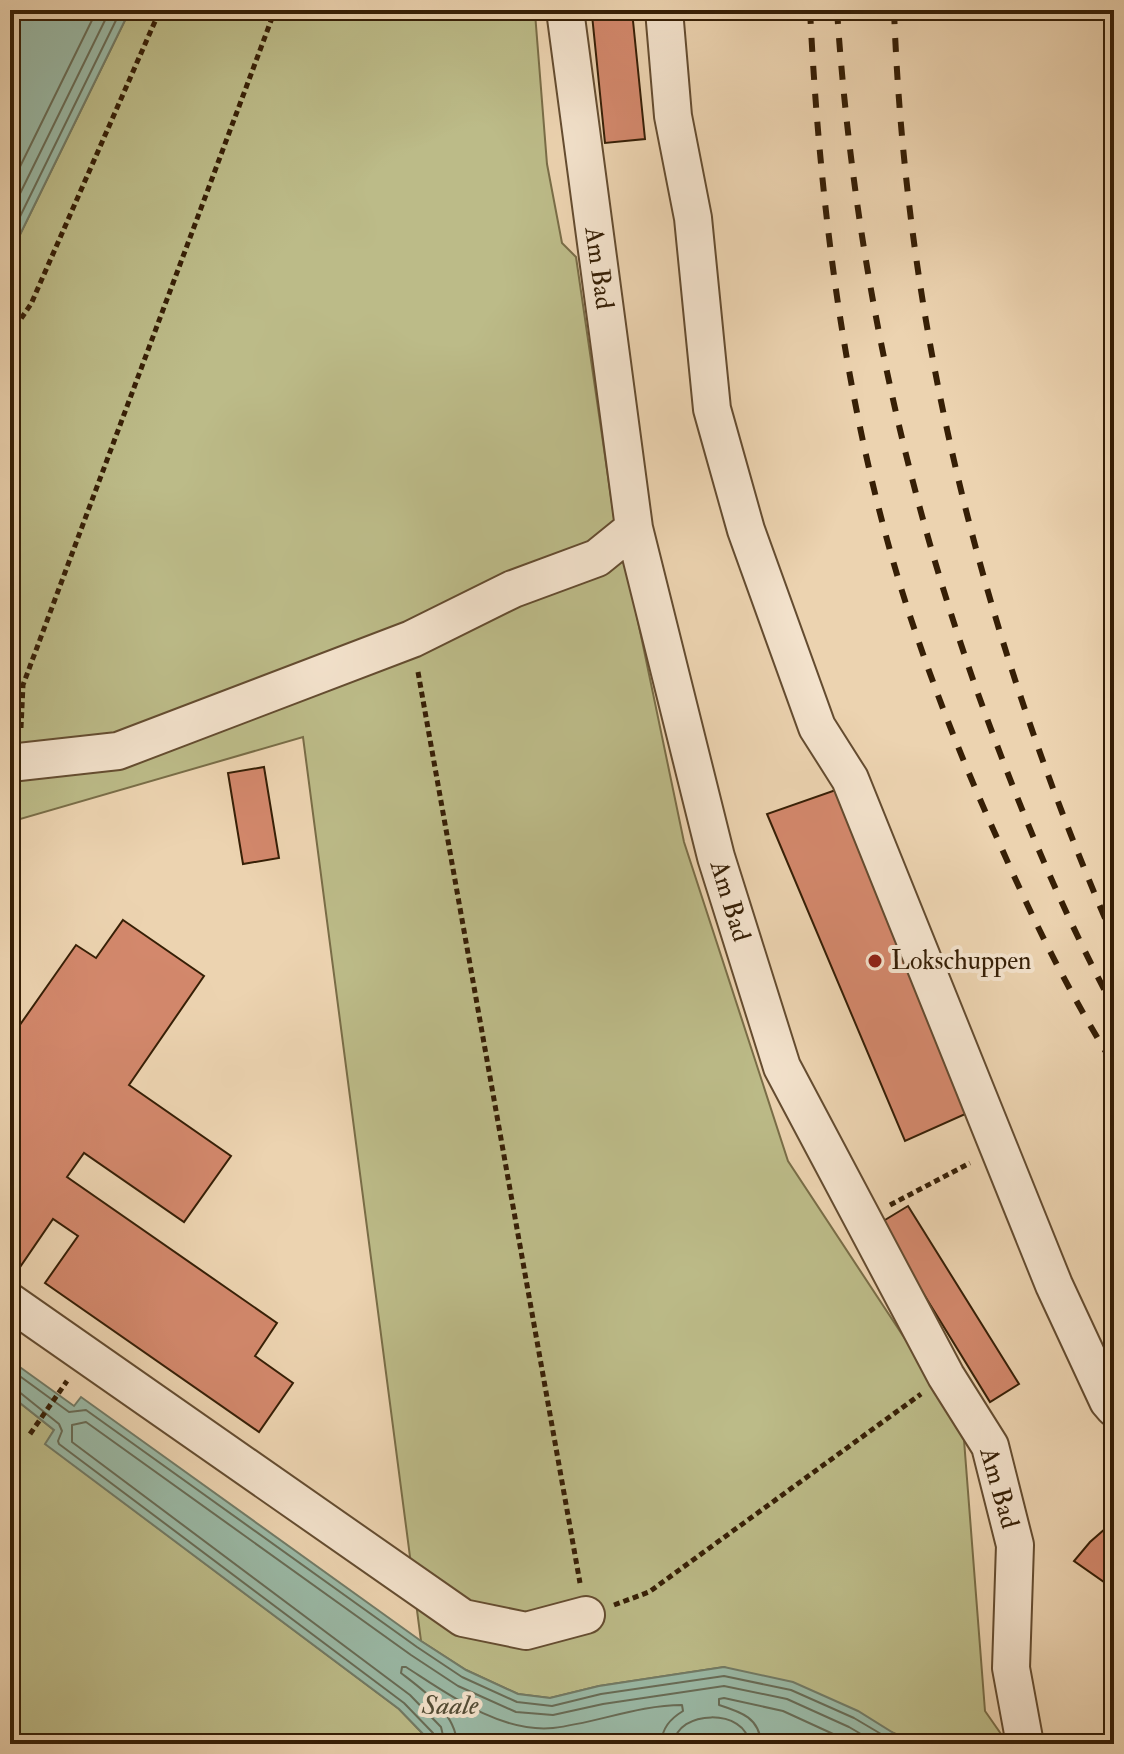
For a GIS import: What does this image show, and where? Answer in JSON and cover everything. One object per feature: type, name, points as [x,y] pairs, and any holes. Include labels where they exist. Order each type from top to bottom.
[{"type":"lane","name":"Am Bad","points":[[565,10],[634,528],[716,857],[782,1067],[946,1376],[990,1446],[1015,1545],[1011,1668],[1025,1744]]},
{"type":"lane","points":[[664,10],[673,116],[693,218],[712,409],[746,530],[817,727],[850,779],[1054,1285],[1114,1408]]},
{"type":"lane","points":[[14,762],[118,751],[412,639],[513,589],[597,558],[634,528]]},
{"type":"lane","points":[[10,1302],[463,1618],[526,1631],[586,1615]]},
{"type":"path","points":[[10,335],[31,304],[160,10]]},
{"type":"path","points":[[14,762],[23,685],[275,10]]},
{"type":"path","points":[[412,639],[586,1615],[649,1592],[946,1376]]},
{"type":"path","points":[[926,1186],[999,1148]]},
{"type":"path","points":[[30,1434],[58,1394]]},
{"type":"shaded area","points":[[130,10],[518,10],[519,13],[535,13],[547,164],[562,243],[576,257],[618,545],[630,583],[684,842],[788,1161],[963,1427],[985,1711],[1008,1744],[911,1744],[901,1736],[724,1667],[599,1686],[550,1698],[518,1694],[466,1670],[421,1641],[303,737],[10,822],[10,255]]},
{"type":"shaded area","points":[[10,1395],[54,1430],[46,1444],[399,1709],[427,1738],[428,1744],[10,1744]]},
{"type":"water","points":[[10,10],[130,10],[10,255]]},
{"type":"water","name":"Saale","points":[[10,1360],[74,1406],[81,1397],[421,1641],[466,1670],[518,1694],[550,1698],[599,1686],[724,1667],[793,1682],[858,1711],[911,1744],[743,1744],[713,1735],[677,1744],[428,1744],[427,1738],[399,1709],[45,1444],[54,1430],[10,1395]]},
{"type":"building","points":[[632,11],[645,139],[605,143],[592,15]]},
{"type":"building","points":[[264,767],[279,858],[243,864],[228,773]]},
{"type":"building","name":"Lokschuppen","points":[[850,785],[981,1107],[905,1141],[767,814]]},
{"type":"building","points":[[123,920],[204,976],[129,1085],[231,1156],[184,1222],[84,1153],[67,1177],[277,1323],[255,1356],[293,1383],[259,1432],[45,1283],[78,1236],[53,1219],[16,1273],[10,1268],[10,1039],[76,945],[96,958]]},
{"type":"building","points":[[908,1206],[1019,1384],[990,1402],[880,1223]]},
{"type":"building","points":[[1114,1521],[1114,1589],[1074,1561]]},
{"type":"railway","points":[[810,10],[829,238],[852,389],[886,537],[928,669],[985,812],[1052,955],[1114,1065]]},
{"type":"railway","points":[[837,10],[857,200],[890,388],[912,480],[967,663],[1000,753],[1053,882],[1114,1008]]},
{"type":"railway","points":[[894,10],[902,131],[915,251],[935,369],[960,485],[990,600],[1026,714],[1114,939]]},
{"type":"place","name":"Lokschuppen","points":[[875,961]]}]
